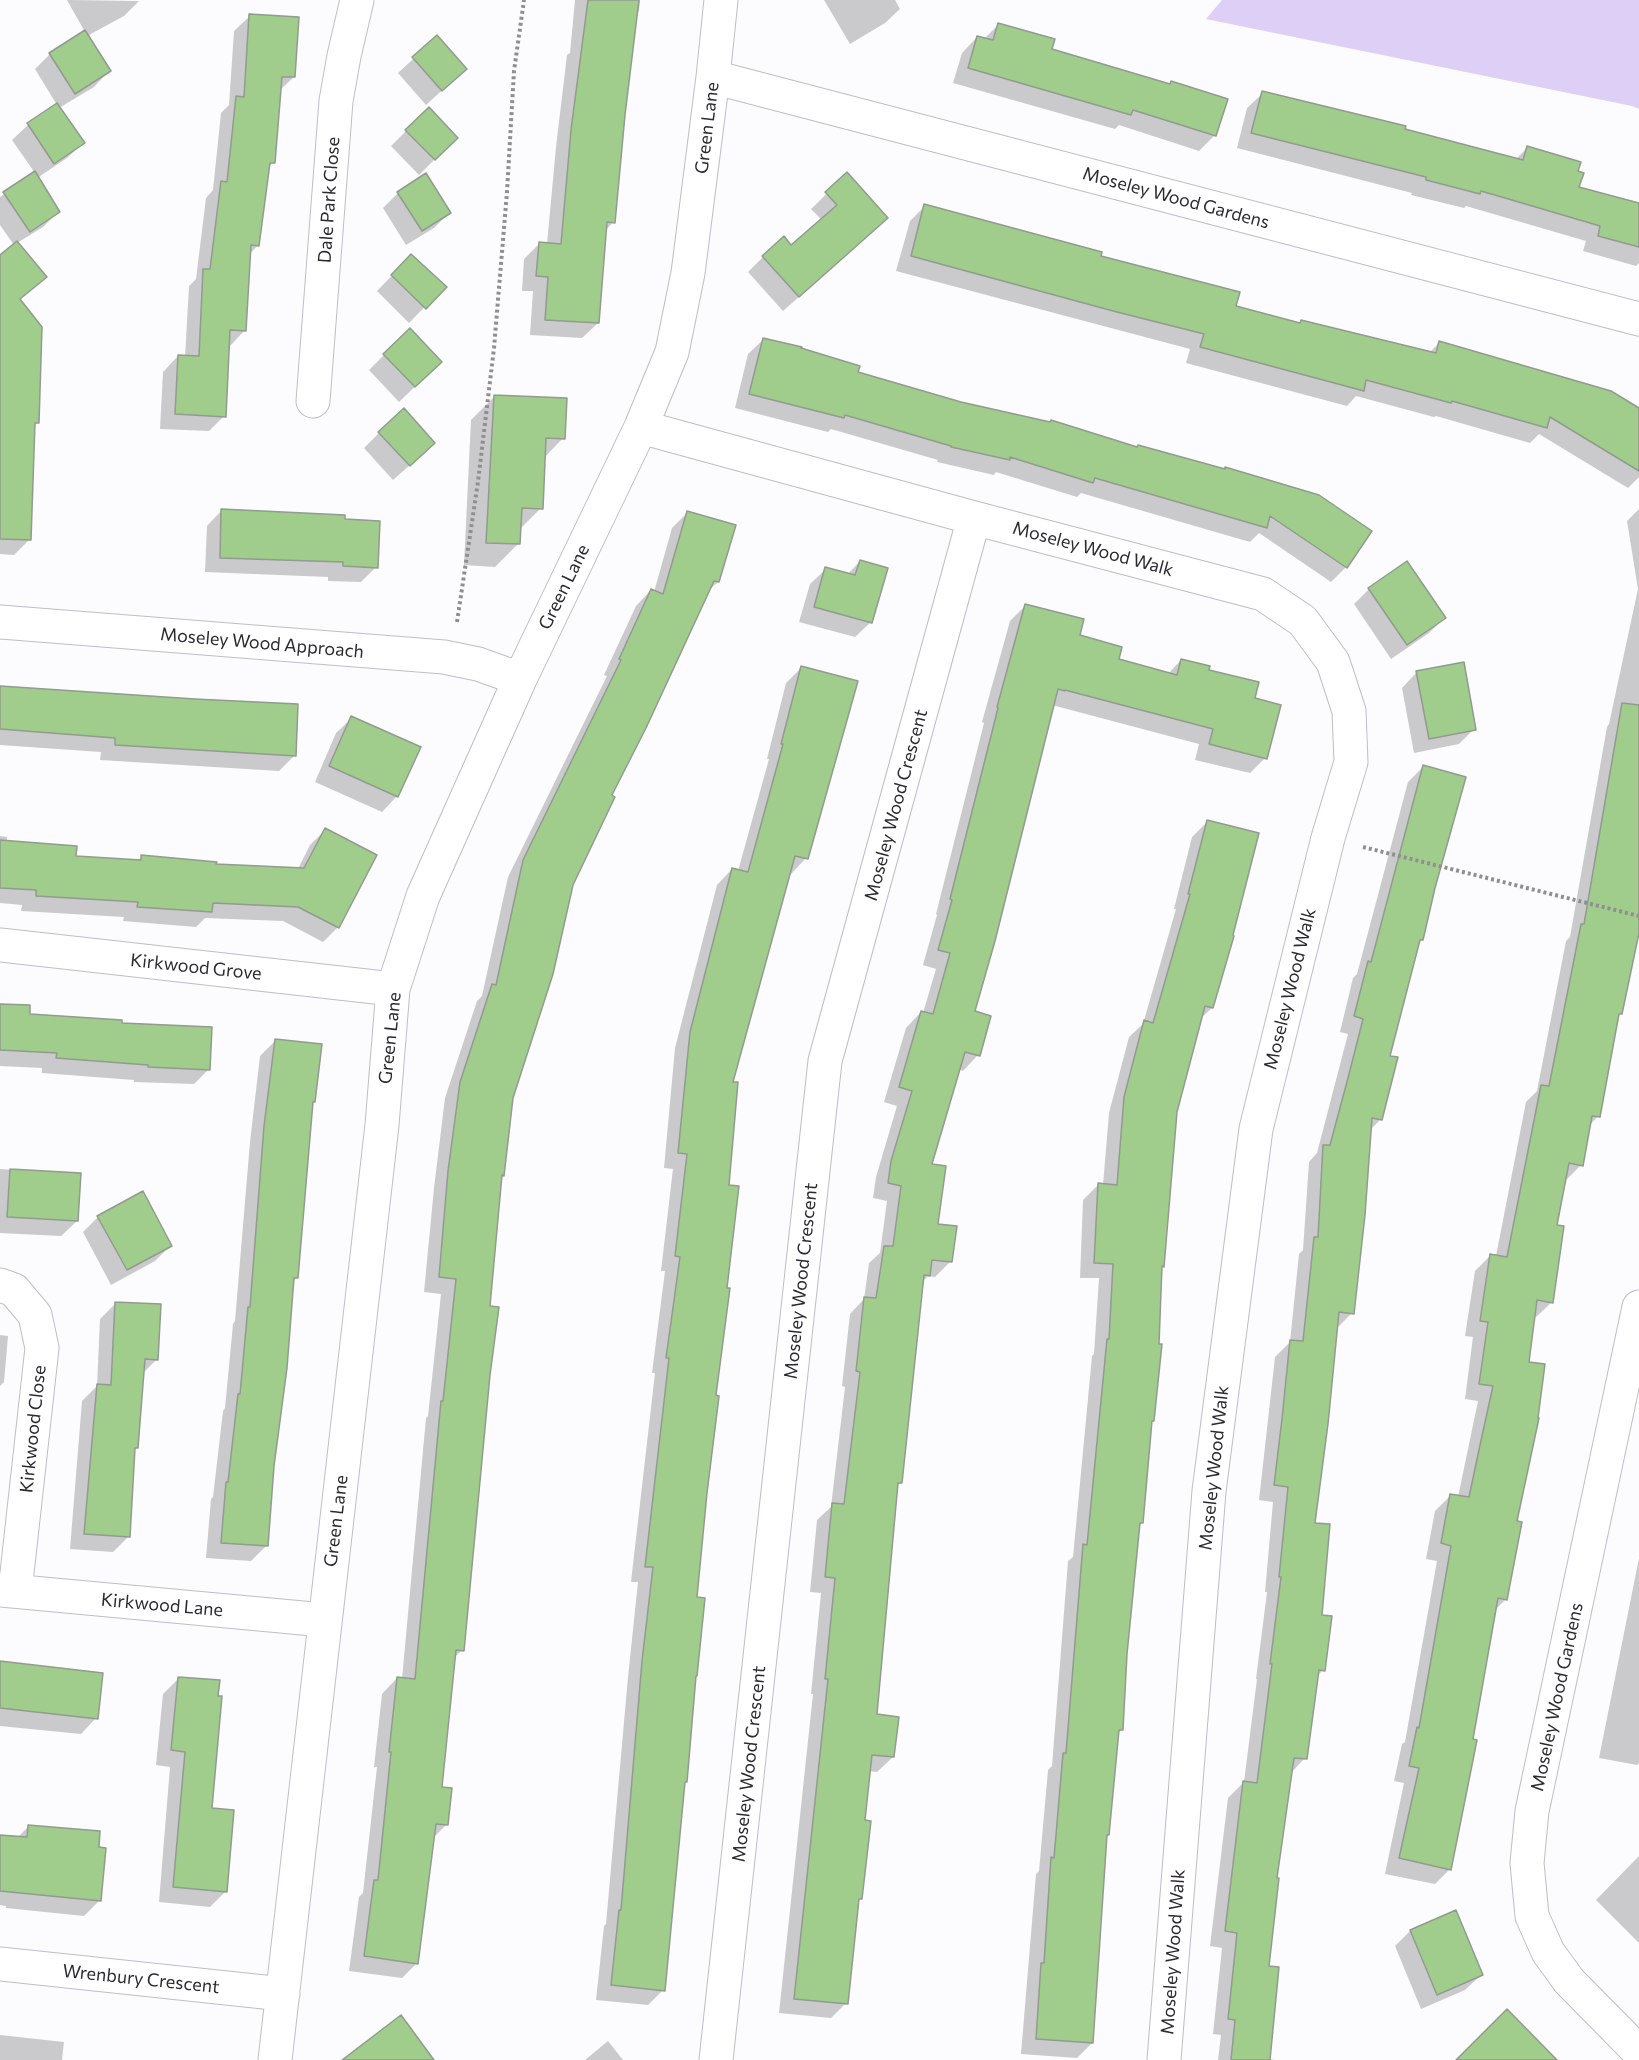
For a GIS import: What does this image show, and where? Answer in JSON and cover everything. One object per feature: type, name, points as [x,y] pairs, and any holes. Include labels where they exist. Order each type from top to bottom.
[{"type":"street","name":"Dale Park Close","points":[[313,401],[336,101],[357,0]]},
{"type":"street","name":"Green Lane","points":[[275,2060],[382,1125],[393,989],[423,896],[520,679],[641,427],[672,352],[688,273],[721,0]]},
{"type":"street","name":"Moseley Wood Gardens","points":[[713,77],[1639,320]]},
{"type":"street","name":"Moseley Wood Walk","points":[[641,427],[1263,594],[1304,621],[1333,662],[1349,711],[1351,762],[1328,838],[1256,1129],[1209,1491],[1164,2060]]},
{"type":"street","name":"Moseley Wood Crescent","points":[[716,2060],[825,1061],[974,518]]},
{"type":"street","name":"Moseley Wood Approach","points":[[0,622],[452,659],[478,664],[520,679]]},
{"type":"street","name":"Kirkwood Grove","points":[[0,945],[393,989]]},
{"type":"street","name":"Kirkwood Close","points":[[0,1285],[14,1290],[35,1316],[42,1348],[8,1590]]},
{"type":"street","name":"Moseley Wood Gardens","points":[[1639,1307],[1532,1810],[1527,1863],[1532,1916],[1548,1952],[1569,1981],[1639,2052]]},
{"type":"street","name":"Kirkwood Lane","points":[[8,1590],[324,1620]]},
{"type":"street","name":"Wrenbury Crescent","points":[[0,1964],[283,1994]]},
{"type":"path","points":[[452,659],[493,359],[507,192],[514,71],[524,0]]},
{"type":"path","points":[[1328,838],[1639,916]]},
{"type":"shaded area","points":[[1222,0],[1639,0],[1639,109],[1206,19]]},
{"type":"building","points":[[588,0],[639,0],[615,223],[607,222],[599,323],[545,320],[548,277],[536,276],[539,242],[561,244],[571,130]]},
{"type":"building","points":[[249,14],[299,17],[295,77],[282,77],[275,163],[270,163],[259,246],[251,245],[246,331],[230,330],[226,417],[175,414],[178,355],[199,356],[203,269],[210,269],[221,181],[227,182],[236,96],[244,97]]},
{"type":"building","points":[[998,23],[1055,39],[1052,49],[1228,99],[1216,136],[1133,110],[1131,115],[968,68],[977,36],[993,40]]},
{"type":"building","points":[[85,30],[111,71],[75,94],[49,53]]},
{"type":"building","points":[[437,35],[467,69],[442,91],[412,57]]},
{"type":"building","points":[[1262,91],[1406,126],[1405,129],[1523,160],[1527,146],[1581,162],[1578,171],[1584,173],[1579,187],[1639,203],[1639,247],[1598,236],[1600,226],[1539,208],[1481,191],[1480,194],[1426,180],[1426,177],[1251,133]]},
{"type":"building","points":[[57,103],[85,143],[54,164],[27,123]]},
{"type":"building","points":[[429,107],[458,138],[435,160],[405,130]]},
{"type":"building","points":[[35,171],[60,212],[30,232],[3,192]]},
{"type":"building","points":[[847,172],[888,218],[799,297],[762,256],[784,236],[791,245],[837,205],[825,192]]},
{"type":"building","points":[[426,173],[451,213],[422,231],[397,192]]},
{"type":"building","points":[[924,204],[1102,252],[1101,256],[1240,292],[1236,306],[1300,323],[1301,320],[1436,353],[1439,341],[1611,391],[1639,408],[1639,471],[1550,417],[1547,428],[1366,380],[1364,391],[1200,347],[1204,334],[911,256]]},
{"type":"building","points":[[17,241],[47,277],[20,299],[42,327],[39,423],[35,423],[31,540],[0,539],[0,255]]},
{"type":"building","points":[[411,254],[447,287],[426,309],[391,275]]},
{"type":"building","points":[[410,328],[442,362],[415,387],[383,354]]},
{"type":"building","points":[[763,338],[802,347],[860,366],[858,372],[961,402],[1050,422],[1051,420],[1137,447],[1138,445],[1225,469],[1225,467],[1319,495],[1372,531],[1347,568],[1270,516],[1267,528],[1095,478],[1093,483],[1010,457],[1010,460],[951,447],[845,415],[844,418],[749,394]]},
{"type":"building","points":[[494,395],[567,398],[565,439],[546,438],[543,509],[522,508],[520,544],[486,543]]},
{"type":"building","points":[[404,408],[435,443],[410,466],[378,432]]},
{"type":"building","points":[[221,509],[345,515],[345,519],[380,521],[378,568],[343,566],[343,562],[220,558]]},
{"type":"building","points":[[687,511],[736,525],[719,582],[714,581],[646,728],[612,795],[615,797],[573,885],[553,974],[513,1098],[504,1176],[502,1175],[490,1306],[499,1307],[490,1375],[464,1651],[456,1650],[442,1787],[452,1788],[448,1825],[436,1824],[418,1964],[364,1956],[374,1880],[378,1880],[397,1677],[415,1679],[441,1401],[443,1401],[456,1279],[439,1277],[448,1171],[460,1082],[492,984],[496,985],[523,860],[621,660],[619,659],[651,589],[663,594]]},
{"type":"building","points":[[860,560],[888,568],[872,623],[814,607],[825,567],[855,575]]},
{"type":"building","points":[[1407,561],[1446,618],[1407,645],[1368,588]]},
{"type":"building","points":[[1025,604],[1084,619],[1080,635],[1122,647],[1119,659],[1177,675],[1181,659],[1210,666],[1209,670],[1259,682],[1255,698],[1281,705],[1267,759],[1209,744],[1213,729],[1058,689],[995,941],[975,1011],[991,1016],[980,1056],[965,1052],[932,1164],[946,1166],[938,1224],[957,1226],[952,1262],[932,1260],[930,1276],[924,1275],[902,1483],[898,1483],[877,1714],[899,1717],[894,1757],[872,1755],[865,1820],[871,1821],[862,1899],[859,1899],[848,2004],[794,1999],[828,1679],[825,1679],[835,1578],[825,1577],[832,1503],[844,1504],[860,1372],[856,1371],[864,1297],[876,1298],[884,1246],[893,1246],[901,1186],[888,1183],[891,1161],[912,1091],[899,1087],[921,1011],[933,1014],[950,953],[938,950],[952,900],[950,899],[997,707]]},
{"type":"building","points":[[1464,662],[1476,730],[1429,739],[1416,671]]},
{"type":"building","points":[[801,666],[858,681],[808,859],[795,856],[733,1082],[738,1082],[729,1185],[739,1186],[697,1597],[705,1598],[665,1991],[611,1985],[619,1910],[621,1910],[642,1661],[653,1567],[645,1567],[669,1358],[666,1358],[680,1257],[675,1256],[687,1154],[678,1153],[690,1032],[732,868],[748,872],[783,744],[781,744]]},
{"type":"building","points":[[0,686],[298,704],[296,756],[115,745],[115,738],[0,729]]},
{"type":"building","points":[[1622,703],[1639,705],[1639,933],[1622,1014],[1619,1014],[1600,1117],[1592,1116],[1583,1166],[1569,1163],[1557,1225],[1564,1226],[1553,1303],[1537,1300],[1529,1362],[1545,1364],[1539,1418],[1517,1521],[1522,1522],[1507,1600],[1498,1598],[1473,1739],[1477,1740],[1451,1870],[1399,1858],[1419,1768],[1409,1766],[1417,1727],[1419,1728],[1451,1546],[1441,1543],[1450,1494],[1469,1497],[1493,1386],[1479,1384],[1488,1322],[1480,1321],[1490,1254],[1507,1257],[1541,1085],[1549,1086],[1581,924],[1584,924]]},
{"type":"building","points":[[351,716],[421,747],[398,797],[329,766]]},
{"type":"building","points":[[1423,765],[1466,777],[1390,1056],[1398,1057],[1382,1120],[1372,1118],[1365,1215],[1354,1314],[1339,1312],[1315,1523],[1330,1524],[1322,1615],[1332,1616],[1325,1671],[1319,1670],[1307,1759],[1294,1758],[1277,1878],[1279,1878],[1269,1966],[1279,1967],[1270,2060],[1231,2060],[1235,2020],[1228,2019],[1237,1933],[1225,1931],[1243,1781],[1257,1783],[1272,1664],[1270,1664],[1281,1577],[1279,1577],[1288,1487],[1274,1485],[1290,1340],[1303,1341],[1314,1237],[1318,1237],[1323,1145],[1330,1145],[1348,1078],[1363,1019],[1354,1016],[1368,961],[1371,962]]},
{"type":"building","points":[[1207,820],[1259,833],[1234,936],[1213,1008],[1205,1006],[1177,1112],[1164,1267],[1162,1266],[1159,1344],[1162,1344],[1154,1421],[1152,1421],[1143,1523],[1140,1523],[1127,1654],[1123,1730],[1119,1730],[1109,1835],[1107,1835],[1093,2043],[1036,2039],[1051,1857],[1054,1858],[1063,1753],[1066,1753],[1083,1544],[1087,1545],[1107,1339],[1109,1339],[1113,1264],[1094,1263],[1098,1183],[1117,1185],[1124,1097],[1144,1020],[1153,1023],[1190,894],[1188,894]]},
{"type":"building","points":[[325,828],[377,855],[339,928],[298,907],[213,903],[212,912],[137,907],[138,902],[36,896],[36,890],[0,888],[0,840],[77,846],[76,856],[141,860],[141,855],[217,862],[216,864],[304,868]]},
{"type":"building","points":[[0,1004],[30,1005],[30,1014],[122,1020],[122,1023],[212,1027],[210,1070],[148,1067],[148,1065],[56,1058],[57,1053],[0,1050]]},
{"type":"building","points":[[275,1039],[322,1044],[315,1102],[313,1102],[298,1278],[294,1278],[268,1546],[221,1543],[226,1482],[228,1482],[238,1394],[240,1394],[248,1307],[250,1307],[264,1126]]},
{"type":"building","points":[[10,1169],[81,1173],[78,1221],[7,1217]]},
{"type":"building","points":[[143,1191],[172,1246],[127,1270],[97,1216]]},
{"type":"building","points":[[115,1302],[161,1304],[158,1360],[145,1359],[138,1448],[135,1448],[130,1537],[84,1534],[97,1384],[111,1385]]},
{"type":"building","points":[[0,1661],[103,1673],[98,1719],[0,1708]]},
{"type":"building","points":[[178,1677],[220,1680],[218,1696],[222,1696],[212,1808],[234,1810],[227,1892],[173,1887],[185,1752],[171,1750]]},
{"type":"building","points":[[28,1825],[100,1831],[99,1847],[106,1848],[101,1901],[0,1891],[0,1835],[27,1837]]},
{"type":"building","points":[[1456,1910],[1483,1975],[1437,1995],[1410,1930]]},
{"type":"building","points":[[1507,2009],[1557,2060],[1456,2060]]},
{"type":"building","points":[[401,2015],[434,2060],[342,2060]]}]
